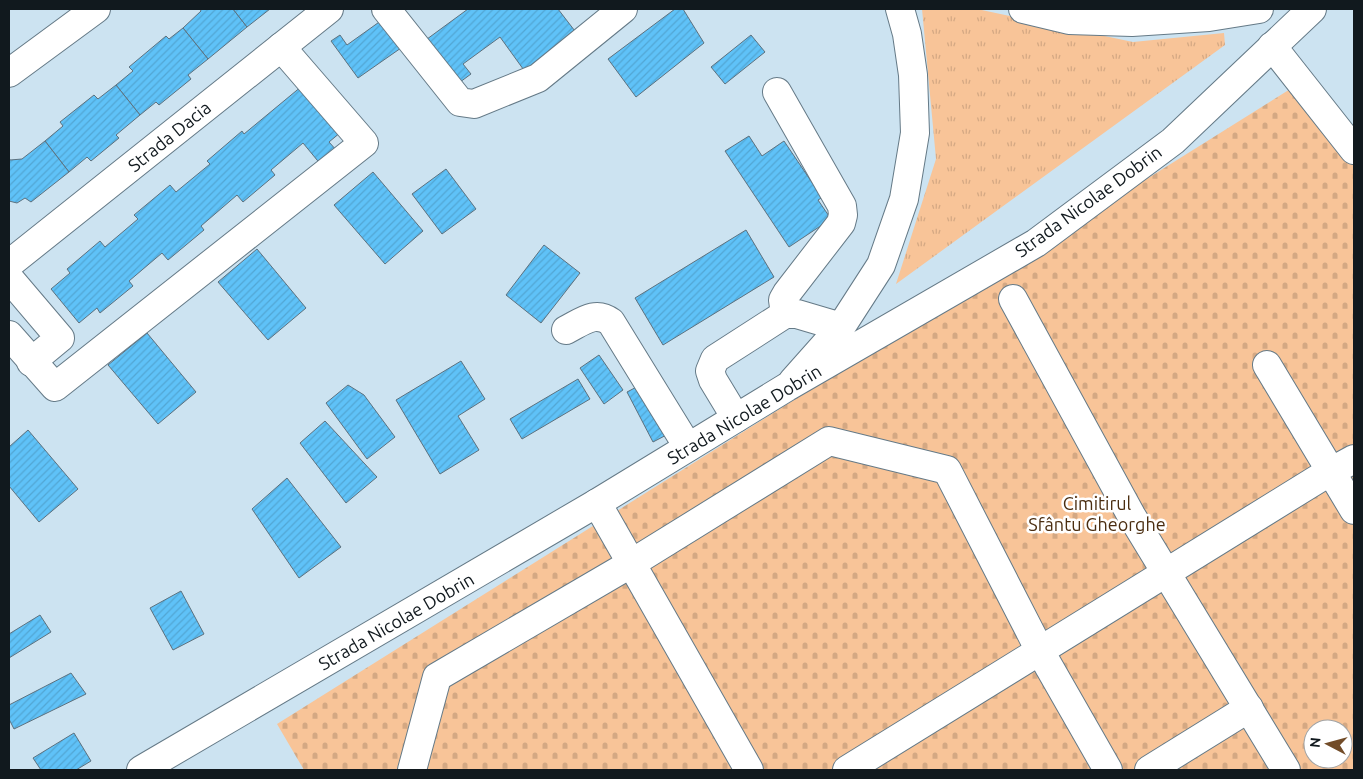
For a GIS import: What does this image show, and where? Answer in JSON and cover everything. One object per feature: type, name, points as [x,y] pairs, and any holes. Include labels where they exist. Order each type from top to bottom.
[{"type":"street","points":[[9,73],[96,9]]},
{"type":"street","name":"Strada Dacia","points":[[9,264],[329,9]]},
{"type":"street","points":[[386,9],[460,102],[474,104],[538,78],[623,9]]},
{"type":"street","points":[[787,388],[841,327],[881,265],[904,199],[915,133],[913,75],[900,9]]},
{"type":"street","points":[[1023,9],[1069,20],[1132,22],[1209,17],[1259,9]]},
{"type":"street","name":"Strada Nicolae Dobrin","points":[[141,770],[1036,243],[1172,141],[1312,9]]},
{"type":"street","points":[[1272,46],[1354,150]]},
{"type":"street","points":[[9,336],[55,387],[364,143],[281,47]]},
{"type":"street","points":[[777,92],[842,206],[844,215],[841,223],[787,292],[783,300],[784,314]]},
{"type":"street","points":[[9,278],[60,338],[31,362]]},
{"type":"street","points":[[1013,299],[1131,515],[1286,770]]},
{"type":"street","points":[[736,418],[712,380],[710,371],[715,359],[784,314],[797,314],[841,327]]},
{"type":"street","points":[[566,330],[594,316],[605,317],[612,322],[688,447]]},
{"type":"street","points":[[1267,365],[1343,465],[1354,510]]},
{"type":"street","points":[[412,770],[437,678],[632,563],[829,441],[947,470],[1040,651],[1108,770]]},
{"type":"street","points":[[847,770],[1343,465]]},
{"type":"street","points":[[597,503],[749,770]]},
{"type":"street","points":[[1149,770],[1249,708]]},
{"type":"green space","points":[[922,9],[977,9],[1133,42],[1224,33],[1225,45],[896,284],[936,159]]},
{"type":"green space","name":"Cimitirul Sfântu Gheorghe","points":[[1295,86],[1354,159],[1354,770],[304,770],[277,724]]},
{"type":"building","points":[[200,9],[233,9],[247,27],[208,59],[183,28],[201,11]]},
{"type":"building","points":[[233,9],[270,9],[247,27]]},
{"type":"building","points":[[468,9],[558,9],[578,35],[526,73],[500,37],[463,64],[471,74],[456,85],[423,42]]},
{"type":"building","points":[[675,9],[683,9],[704,43],[636,97],[608,59]]},
{"type":"building","points":[[382,20],[401,48],[358,78],[331,41],[340,35],[347,45]]},
{"type":"building","points":[[183,28],[208,59],[188,75],[191,79],[159,105],[156,102],[140,115],[116,85],[133,71],[129,67],[166,36],[169,39]]},
{"type":"building","points":[[751,35],[765,52],[725,84],[711,67]]},
{"type":"building","points":[[116,85],[140,115],[116,135],[119,138],[91,161],[87,157],[69,172],[45,141],[63,126],[60,122],[94,95],[98,99]]},
{"type":"building","points":[[302,86],[341,132],[329,142],[338,152],[322,166],[303,143],[271,170],[275,175],[243,202],[237,195],[201,226],[204,230],[168,260],[162,253],[129,281],[133,286],[100,313],[97,308],[79,323],[51,289],[70,273],[67,269],[100,241],[105,247],[138,219],[134,215],[170,185],[176,192],[210,164],[207,161],[242,131],[244,134]]},
{"type":"building","points":[[749,136],[762,156],[784,141],[813,184],[819,180],[828,194],[818,200],[831,219],[789,247],[725,151]]},
{"type":"building","points":[[45,141],[69,172],[31,202],[25,198],[17,203],[9,201],[9,158],[10,160],[22,159]]},
{"type":"building","points":[[446,169],[476,209],[442,234],[412,194]]},
{"type":"building","points":[[373,172],[423,231],[385,264],[334,205]]},
{"type":"building","points":[[746,230],[774,277],[663,345],[635,298]]},
{"type":"building","points":[[544,245],[580,273],[541,323],[506,295]]},
{"type":"building","points":[[257,249],[306,308],[268,340],[218,282]]},
{"type":"building","points":[[147,333],[196,392],[158,424],[108,365]]},
{"type":"building","points":[[599,355],[623,390],[604,404],[580,368]]},
{"type":"building","points":[[461,361],[485,399],[458,416],[479,450],[440,474],[396,400]]},
{"type":"building","points":[[578,379],[590,399],[522,439],[510,419]]},
{"type":"building","points":[[650,380],[676,430],[653,442],[627,392]]},
{"type":"building","points":[[348,385],[364,395],[395,437],[367,459],[326,403]]},
{"type":"building","points":[[325,421],[377,477],[346,503],[300,443]]},
{"type":"building","points":[[28,430],[78,489],[39,522],[9,486],[9,447]]},
{"type":"building","points":[[287,478],[341,547],[299,578],[252,509]]},
{"type":"building","points":[[181,591],[204,634],[173,650],[150,608]]},
{"type":"building","points":[[40,615],[51,632],[9,658],[9,634]]},
{"type":"building","points":[[71,673],[86,694],[14,729],[9,719],[9,705]]},
{"type":"building","points":[[74,733],[91,761],[76,770],[41,770],[33,758]]}]
